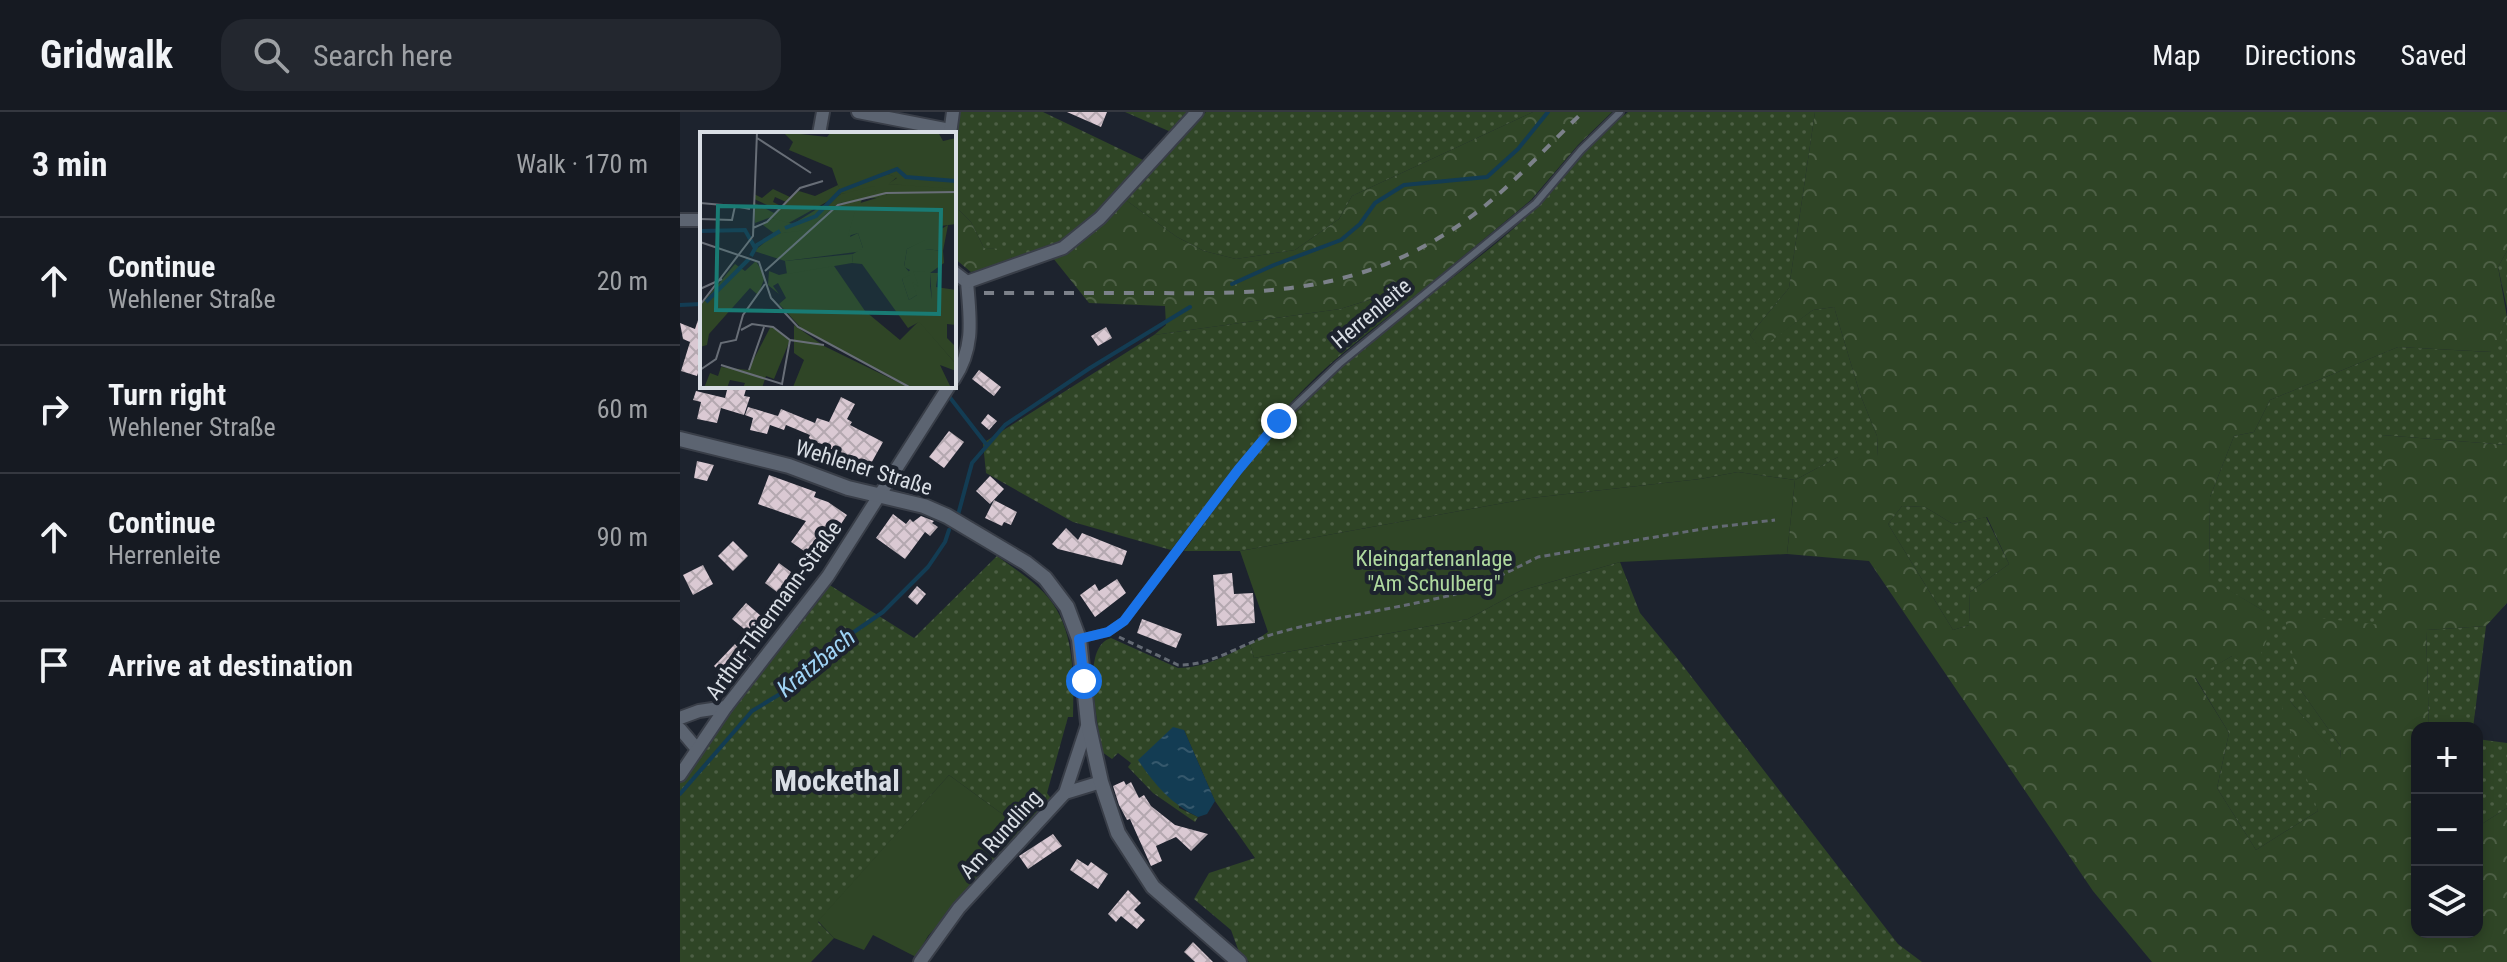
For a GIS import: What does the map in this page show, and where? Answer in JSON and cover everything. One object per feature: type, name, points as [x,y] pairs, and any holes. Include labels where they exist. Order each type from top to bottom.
[{"type":"street","points":[[819,132],[823,112]]},
{"type":"street","points":[[858,112],[950,132],[953,112]]},
{"type":"street","points":[[967,282],[1063,248],[1073,241],[1100,218],[1197,112]]},
{"type":"street","points":[[956,274],[967,282]]},
{"type":"street","points":[[956,376],[968,351],[967,282]]},
{"type":"street","name":"Arthur-Thiermann-Straße","points":[[680,775],[726,707],[821,586],[948,388]]},
{"type":"street","name":"Wehlener Straße","points":[[680,439],[789,466],[848,488],[924,506],[947,516],[1026,563],[1057,592],[1073,619],[1079,639],[1088,723],[1101,782],[1118,833],[1153,887],[1239,962]]},
{"type":"street","points":[[680,718],[726,707]]},
{"type":"street","name":"Am Rundling","points":[[920,962],[959,908],[1065,793],[1088,723]]},
{"type":"street","points":[[680,729],[697,749]]},
{"type":"street","points":[[1065,793],[1101,782]]},
{"type":"lane","name":"Herrenleite","points":[[1108,632],[1124,621],[1279,421],[1339,364],[1536,203],[1581,150],[1620,112]]},
{"type":"lane","points":[[1079,639],[1108,632]]},
{"type":"path","points":[[1108,632],[1178,665],[1188,666],[1275,633],[1464,591],[1538,557],[1708,528],[1775,520]]},
{"type":"green space","points":[[958,112],[1043,112],[1143,160],[1094,216],[1065,242],[1012,262],[1010,250],[984,248],[971,222],[956,210]]},
{"type":"green space","points":[[1125,112],[1191,112],[1171,132]]},
{"type":"green space","points":[[1206,112],[1533,112],[1352,196],[1339,219],[1295,250],[1236,259],[1204,251],[1177,237],[1123,198]]},
{"type":"green space","points":[[1533,112],[1612,112],[1578,145],[1531,200],[1414,297],[1407,288],[1340,309],[1154,335],[1166,325],[1165,306],[1089,303],[1053,258],[1085,238],[1123,198],[1177,237],[1204,251],[1236,259],[1295,250],[1339,219],[1352,196]]},
{"type":"green space","points":[[1628,112],[1815,112],[1789,288],[1750,335],[1760,348],[1813,310],[1834,307],[1860,394],[1877,436],[1878,457],[1838,457],[1795,480],[1738,472],[1531,498],[1240,551],[1184,551],[1262,448],[1315,391],[1363,348],[1513,229],[1597,139]]},
{"type":"green space","points":[[1815,112],[2507,112],[2507,251],[2498,267],[2507,317],[2492,352],[2398,347],[2270,400],[2254,432],[2234,436],[2210,497],[2209,578],[2264,611],[2268,636],[2254,672],[2232,656],[2195,678],[2229,733],[2217,788],[2256,850],[2318,811],[2282,707],[2289,700],[2340,759],[2341,747],[2300,689],[2284,614],[2382,625],[2382,435],[2507,445],[2507,603],[2486,626],[2426,630],[2429,722],[2411,722],[2411,938],[2483,938],[2483,823],[2507,808],[2507,962],[2152,962],[2093,891],[1869,561],[1787,554],[1795,480],[1838,457],[1878,456],[1877,436],[1860,394],[1834,307],[1813,310],[1760,349],[1750,335],[1789,288]],"holes":[[[1902,506],[1925,507],[1953,524],[1987,517],[2009,564],[1970,592],[1969,625],[1953,630],[1888,524]]]},
{"type":"green space","points":[[956,210],[971,222],[984,248],[1010,249],[1012,262],[971,272],[956,260]]},
{"type":"green space","points":[[2507,251],[2507,308],[2498,267]]},
{"type":"green space","points":[[1408,288],[1414,297],[1331,364],[1287,407],[1235,467],[1171,550],[1073,522],[986,473],[983,443],[1154,335],[1340,309]]},
{"type":"green space","points":[[2507,317],[2507,445],[2382,435],[2382,625],[2300,689],[2341,747],[2340,760],[2290,701],[2318,811],[2256,850],[2217,788],[2229,733],[2195,677],[2232,656],[2264,611],[2209,579],[2210,497],[2234,436],[2254,432],[2270,400],[2398,347],[2491,352]]},
{"type":"green space","name":"Kleingartenanlage \"Am Schulberg\"","points":[[1738,472],[1795,480],[1787,554],[1620,562],[1520,591],[1468,619],[1254,658],[1250,644],[1268,632],[1240,551],[1531,498]]},
{"type":"green space","points":[[1902,506],[1925,507],[1953,524],[1986,517],[2009,564],[1970,592],[1969,625],[1953,630],[1888,524]]},
{"type":"green space","points":[[997,556],[1050,600],[1066,630],[1070,647],[1073,717],[1068,717],[1047,793],[1052,800],[1024,830],[949,775],[818,922],[834,938],[811,962],[680,962],[680,783],[828,584],[914,638]]},
{"type":"green space","points":[[1620,562],[1640,613],[1898,944],[1922,962],[1249,962],[1239,952],[1231,930],[1194,899],[1209,873],[1255,858],[1215,801],[1184,730],[1179,808],[1198,817],[1195,822],[1153,793],[1128,767],[1131,763],[1118,753],[1112,759],[1102,752],[1093,671],[1101,644],[1111,638],[1178,668],[1206,663],[1250,644],[1254,658],[1468,619],[1520,591]]},
{"type":"green space","points":[[2486,626],[2474,722],[2429,722],[2426,630]]},
{"type":"green space","points":[[2483,740],[2507,743],[2507,808],[2483,823]]},
{"type":"green space","points":[[949,775],[1024,830],[928,936],[916,957],[873,935],[864,950],[834,938],[818,921]]},
{"type":"water","points":[[1173,727],[1184,730],[1215,801],[1207,814],[1198,817],[1164,793],[1138,760]]},
{"type":"building","points":[[1067,112],[1107,112],[1101,127]]},
{"type":"building","points":[[700,314],[700,367],[697,376],[681,371],[690,342],[683,339],[680,323],[695,329]]},
{"type":"building","points":[[1106,327],[1112,338],[1098,346],[1091,336]]},
{"type":"building","points":[[979,370],[1001,387],[994,396],[972,379]]},
{"type":"building","points":[[728,388],[746,388],[744,396],[750,397],[744,415],[721,408],[717,423],[697,419],[701,402],[693,400],[696,391],[725,398]]},
{"type":"building","points":[[841,397],[855,404],[847,419],[852,422],[850,425],[883,442],[864,476],[846,466],[850,459],[808,440],[810,435],[786,425],[784,430],[770,425],[767,434],[750,430],[753,418],[745,415],[748,407],[778,416],[781,409],[815,423],[817,418],[829,422]]},
{"type":"building","points":[[988,414],[997,421],[989,430],[981,423]]},
{"type":"building","points":[[949,431],[964,442],[944,468],[929,457]]},
{"type":"building","points":[[697,461],[714,465],[707,481],[694,478]]},
{"type":"building","points":[[769,475],[816,492],[814,497],[847,515],[817,560],[791,542],[806,521],[758,504]]},
{"type":"building","points":[[990,476],[1004,489],[990,504],[976,491]]},
{"type":"building","points":[[994,500],[1017,512],[1011,525],[1004,522],[1002,526],[985,518]]},
{"type":"building","points":[[893,514],[906,524],[910,519],[913,522],[921,516],[934,521],[932,523],[938,527],[930,536],[925,532],[905,559],[876,538]]},
{"type":"building","points":[[1066,528],[1078,540],[1082,533],[1127,551],[1122,565],[1058,549],[1052,544]]},
{"type":"building","points":[[733,541],[748,556],[733,571],[718,556]]},
{"type":"building","points":[[779,563],[799,578],[785,598],[765,583]]},
{"type":"building","points":[[703,565],[713,584],[693,595],[683,575]]},
{"type":"building","points":[[1232,573],[1234,594],[1253,593],[1255,623],[1217,626],[1213,575]]},
{"type":"building","points":[[1117,579],[1126,593],[1095,617],[1080,595],[1095,584],[1099,591]]},
{"type":"building","points":[[917,586],[926,594],[917,605],[908,597]]},
{"type":"building","points":[[746,603],[761,616],[748,632],[732,619]]},
{"type":"building","points":[[1142,619],[1182,634],[1176,648],[1137,633]]},
{"type":"building","points":[[735,644],[751,659],[730,681],[714,666]]},
{"type":"building","points":[[1124,781],[1126,785],[1131,782],[1139,798],[1144,795],[1151,806],[1175,825],[1208,834],[1191,851],[1176,837],[1156,846],[1162,861],[1151,866],[1130,819],[1127,820],[1119,805],[1113,786]]},
{"type":"building","points":[[1053,834],[1062,846],[1028,869],[1019,856]]},
{"type":"building","points":[[1077,859],[1088,866],[1091,862],[1108,874],[1098,889],[1070,870]]},
{"type":"building","points":[[1128,890],[1141,903],[1134,910],[1145,920],[1137,929],[1121,916],[1116,922],[1108,914]]},
{"type":"building","points":[[1193,942],[1213,962],[1195,962],[1184,952]]},
{"type":"waterway","name":"Kratzbach","points":[[1232,284],[1341,240],[1360,224],[1375,203],[1404,185],[1487,177],[1518,149],[1548,112]]},
{"type":"waterway","points":[[680,305],[700,304]]},
{"type":"waterway","name":"Kratzbach","points":[[958,515],[972,463],[1005,425],[1190,307]]},
{"type":"waterway","points":[[943,388],[986,444]]},
{"type":"waterway","name":"Kratzbach","points":[[680,794],[752,711],[790,688],[835,645],[883,612],[928,567],[945,542],[949,530]]},
{"type":"railway","points":[[984,293],[1233,292],[1305,286],[1341,279],[1411,253],[1466,221],[1501,192],[1583,112]]},
{"type":"district","name":"Mockethal","points":[[837,781]]},
{"type":"route","points":[[1084,681],[1079,639],[1108,632],[1124,621],[1279,421]]}]
